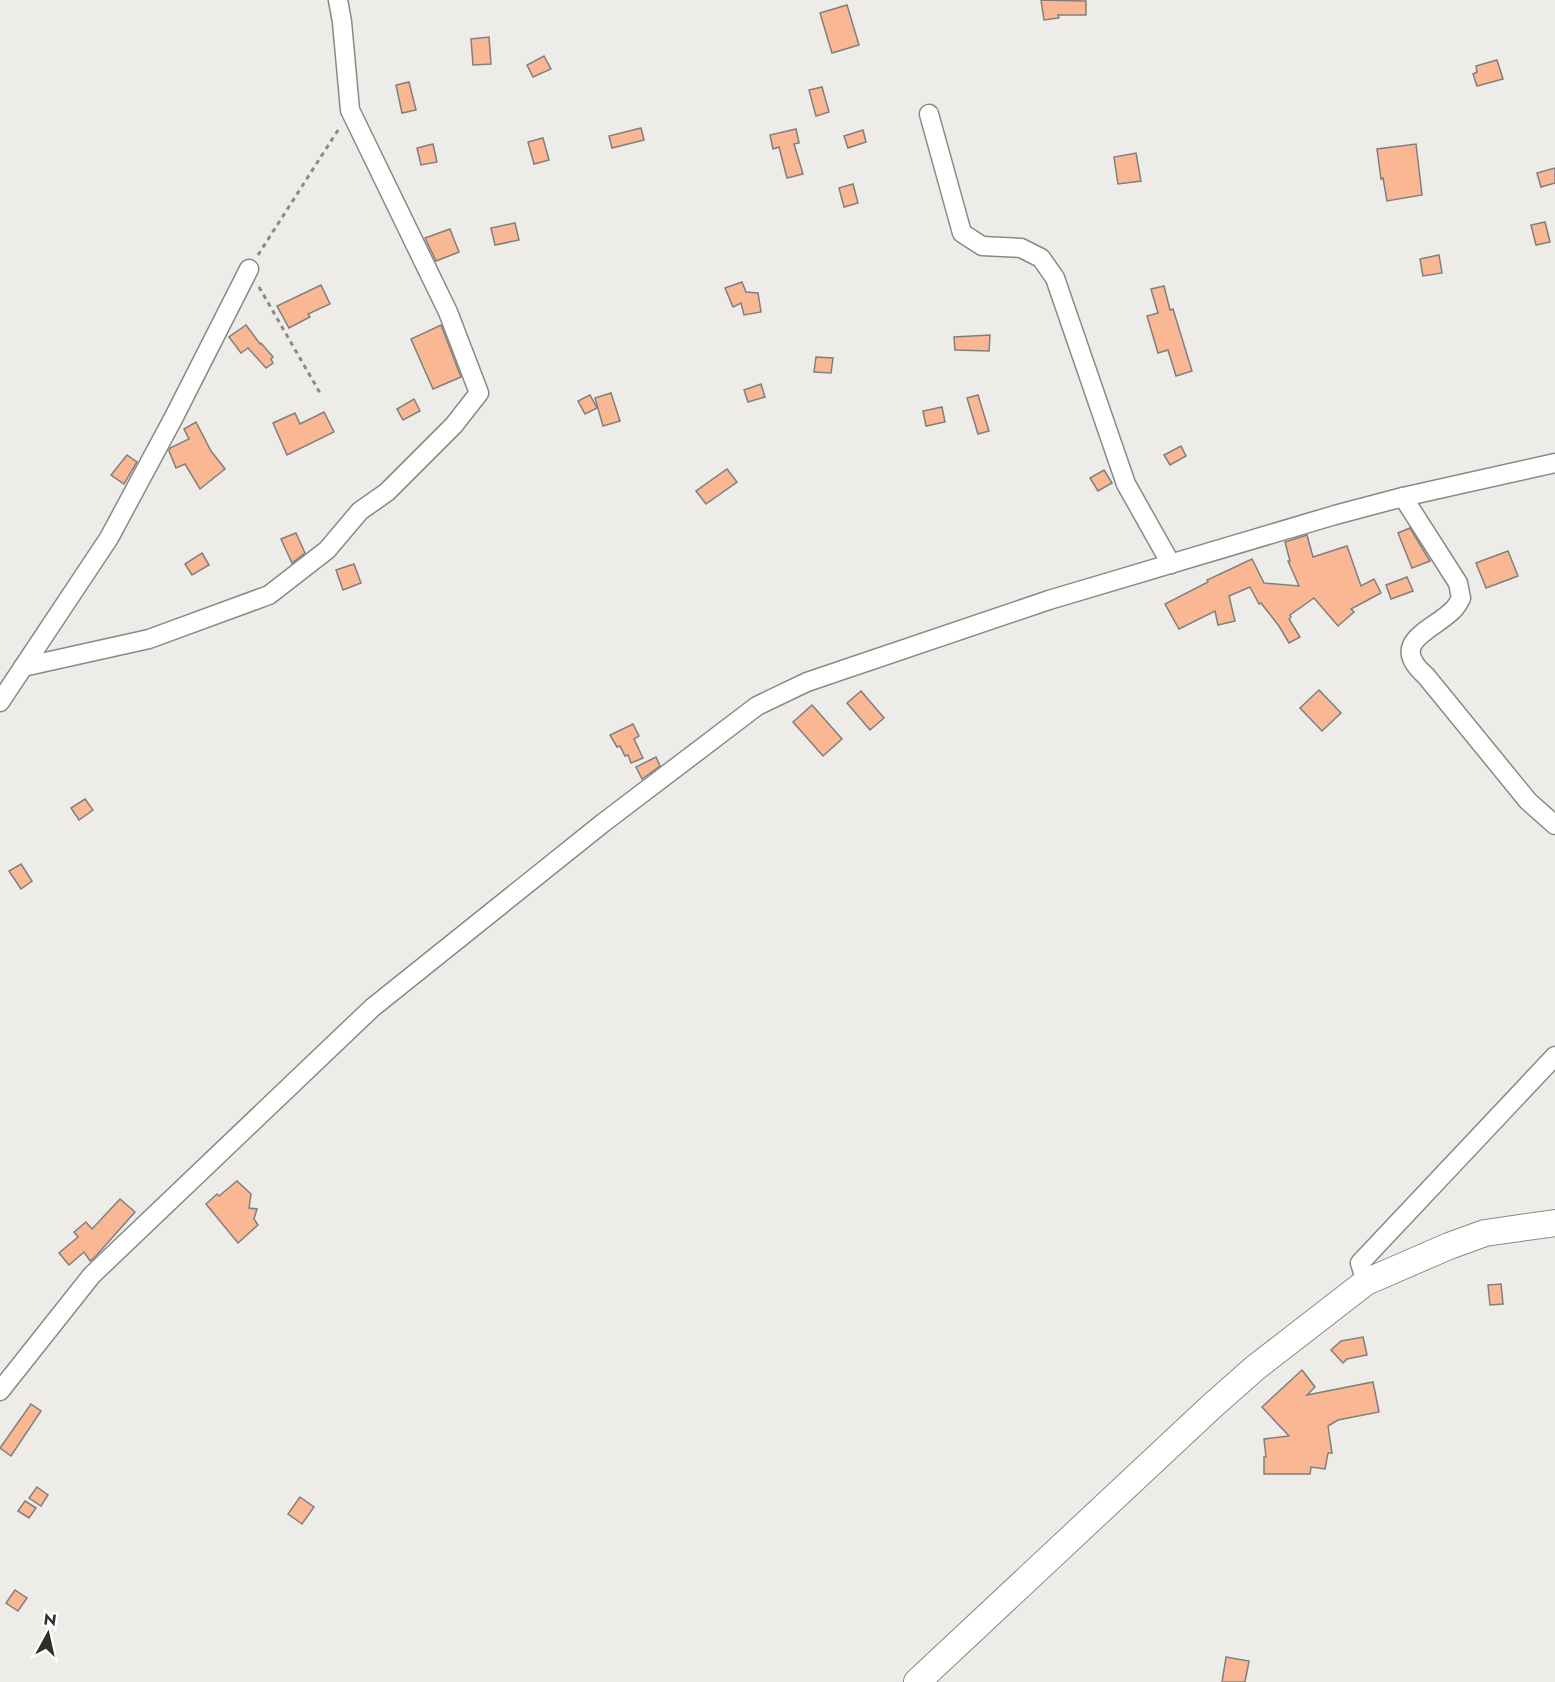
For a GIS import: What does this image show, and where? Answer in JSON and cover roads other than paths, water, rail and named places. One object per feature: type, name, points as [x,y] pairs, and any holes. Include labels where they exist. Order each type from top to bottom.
[{"type":"main road","points":[[917,1682],[1212,1406],[1256,1368],[1366,1282],[1485,1233],[1555,1222]]},
{"type":"street","points":[[23,667],[149,639],[269,595],[327,550],[360,511],[387,492],[454,425],[479,393],[448,312],[350,110],[338,0]]},
{"type":"street","points":[[929,114],[962,233],[982,246],[1021,248],[1041,258],[1055,278],[1126,484],[1171,564]]},
{"type":"street","points":[[0,702],[109,538],[249,269]]},
{"type":"street","points":[[0,1391],[92,1275],[372,1008],[603,823],[757,706],[807,682],[1049,600],[1335,515],[1403,497],[1555,463]]},
{"type":"street","points":[[1403,497],[1458,583],[1461,598],[1454,609],[1414,640],[1410,653],[1416,667],[1426,676],[1528,801],[1555,825]]},
{"type":"street","points":[[1366,1282],[1360,1263],[1555,1056]]}]
